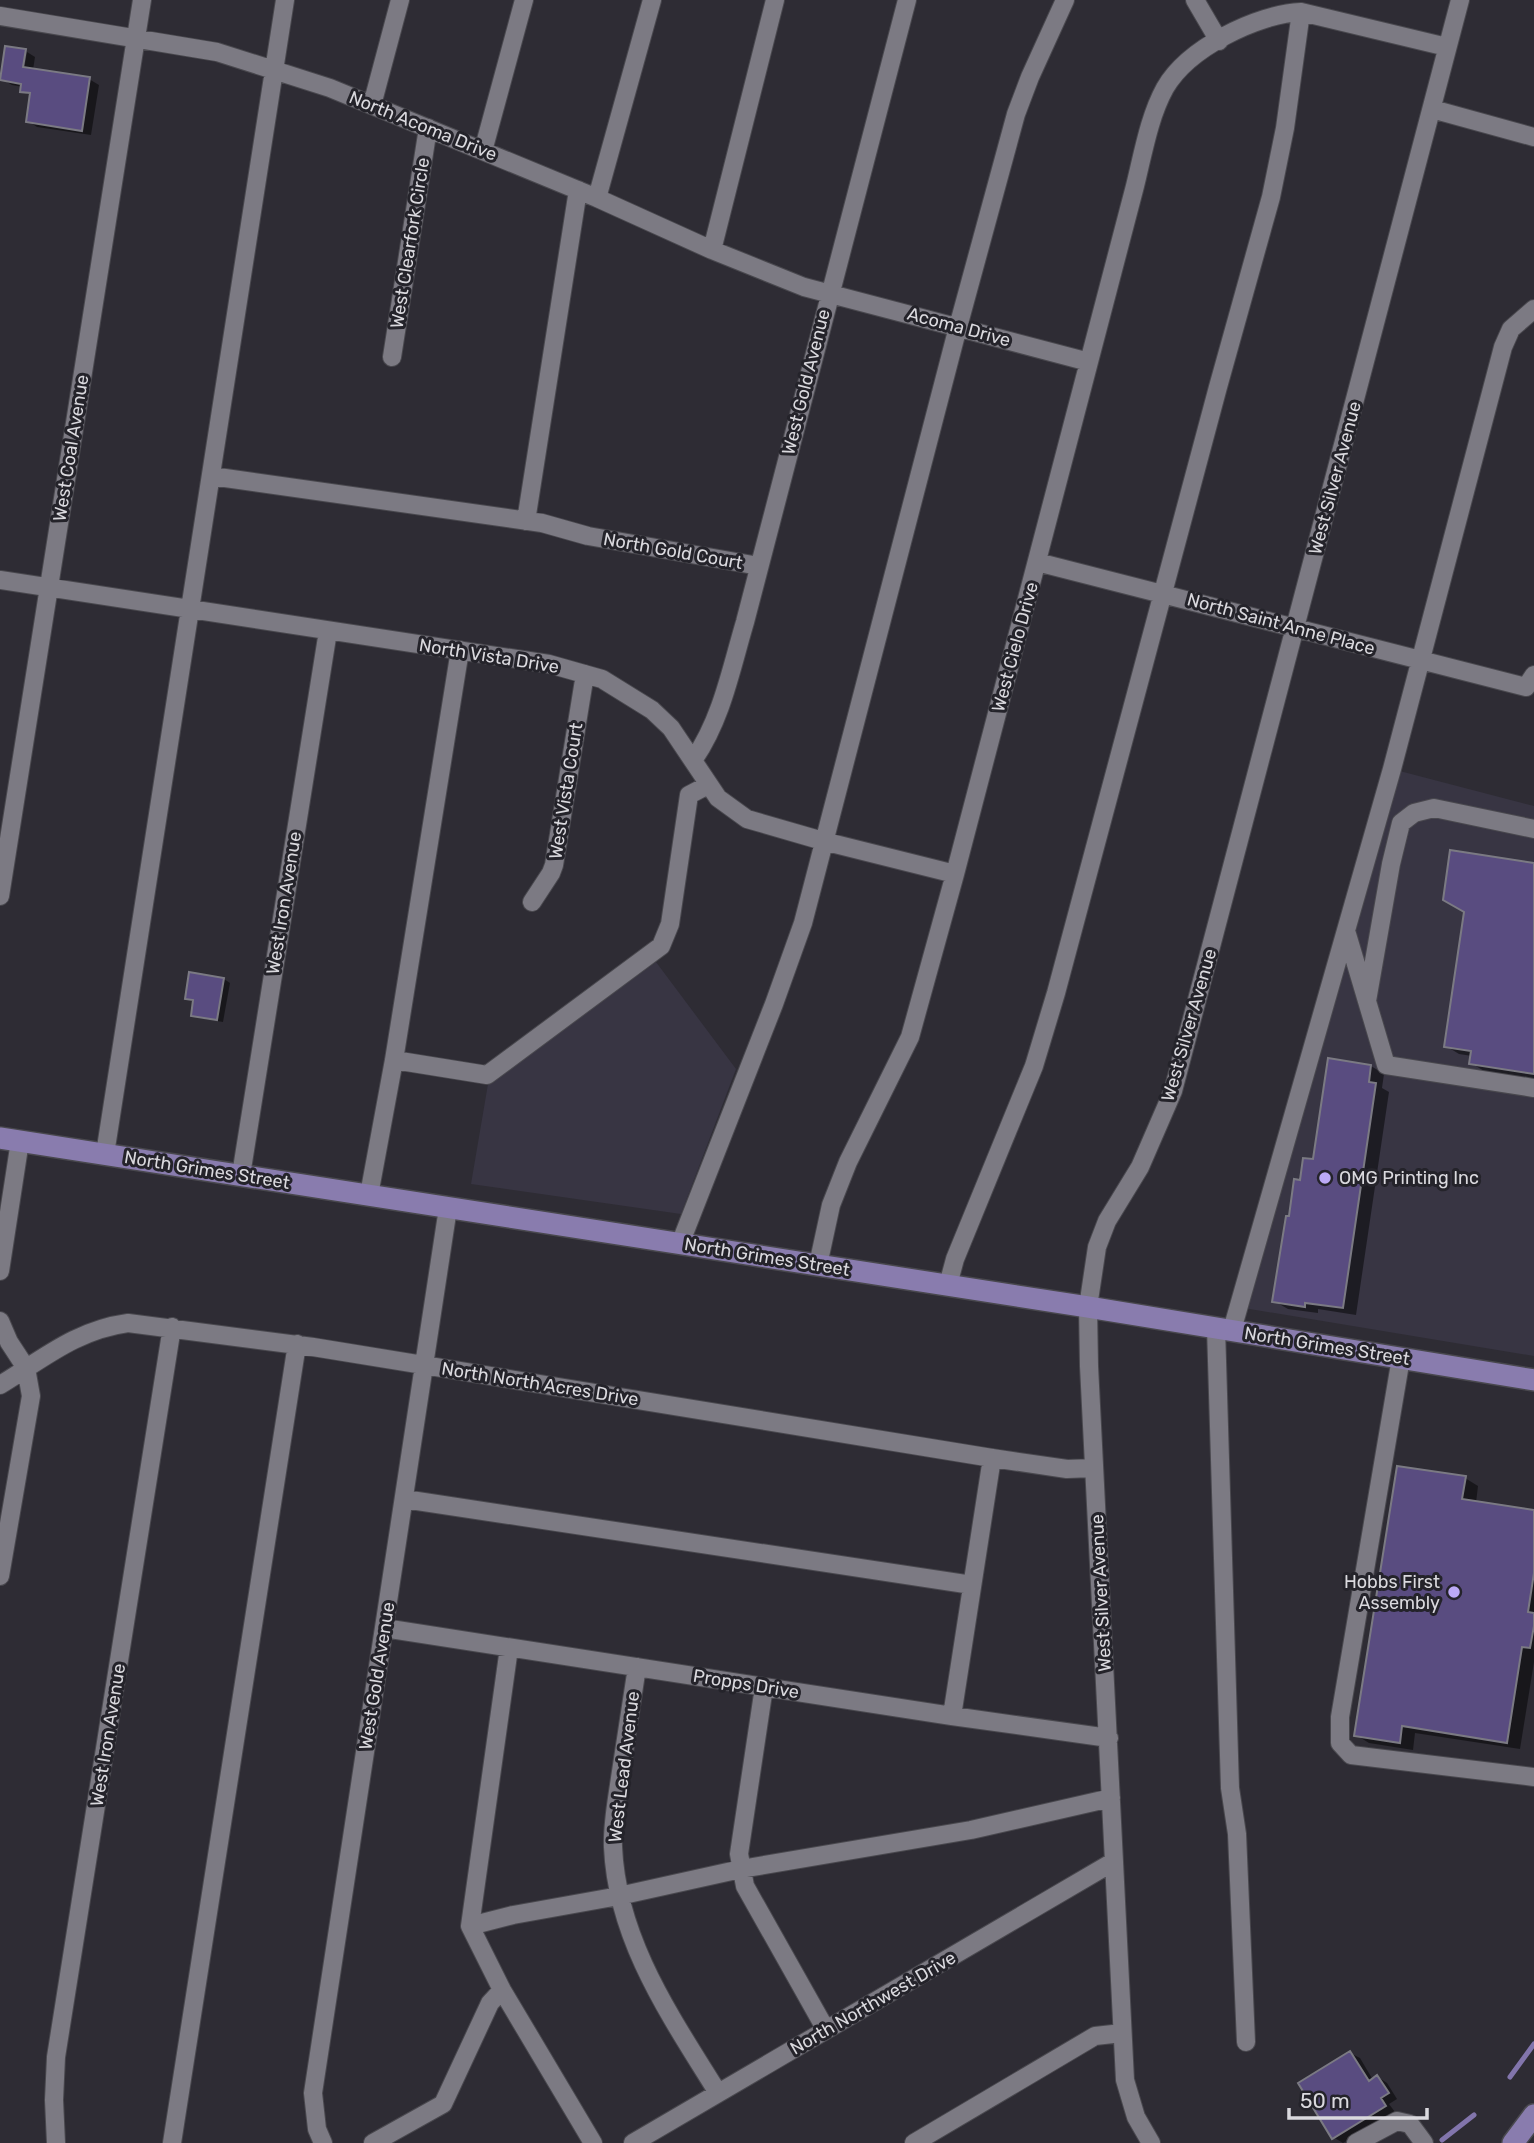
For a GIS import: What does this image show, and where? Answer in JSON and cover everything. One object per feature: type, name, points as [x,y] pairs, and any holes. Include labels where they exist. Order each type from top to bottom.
[{"type":"main road","name":"North Grimes Street","points":[[10,1140],[1088,1307],[1534,1380]]},
{"type":"main road","points":[[1513,2143],[1534,2115]]},
{"type":"main road","points":[[1513,2143],[1534,2130]]},
{"type":"street","name":"West Coal Avenue","points":[[0,896],[142,0]]},
{"type":"street","points":[[105,1154],[285,0]]},
{"type":"street","points":[[372,105],[400,0]]},
{"type":"street","points":[[483,151],[524,0]]},
{"type":"street","points":[[597,198],[652,0]]},
{"type":"street","points":[[712,250],[775,0]]},
{"type":"street","name":"West Gold Avenue","points":[[694,759],[708,738],[720,711],[906,0]]},
{"type":"street","points":[[680,1244],[803,923],[1016,114],[1065,0]]},
{"type":"street","points":[[1195,0],[1219,41]]},
{"type":"street","name":"West Silver Avenue","points":[[1151,2143],[1136,2117],[1125,2080],[1088,1307],[1097,1247],[1107,1221],[1140,1167],[1173,1091],[1460,0]]},
{"type":"street","points":[[948,1285],[955,1259],[1034,1066],[1056,993],[1271,197],[1285,128],[1301,12],[1447,47]]},
{"type":"street","name":"West Cielo Drive","points":[[818,1265],[831,1205],[848,1162],[910,1037],[1135,186],[1164,90],[1175,74],[1192,58],[1249,23],[1283,13],[1301,12]]},
{"type":"street","name":"North Acoma Drive","points":[[0,16],[217,52],[330,88],[597,198],[712,250],[804,287],[829,292]]},
{"type":"street","points":[[1432,109],[1534,137]]},
{"type":"street","name":"West Clearfork Circle","points":[[392,357],[428,128]]},
{"type":"street","points":[[526,521],[578,190]]},
{"type":"street","name":"Acoma Drive","points":[[829,292],[1089,362]]},
{"type":"street","points":[[1247,2042],[1237,1833],[1230,1788],[1224,1329],[1346,933],[1503,347],[1511,329],[1534,309]]},
{"type":"street","name":"North Gold Court","points":[[211,476],[542,523],[588,536],[759,566]]},
{"type":"street","name":"North Saint Anne Place","points":[[1037,562],[1420,660],[1530,681]]},
{"type":"street","name":"North Vista Drive","points":[[0,580],[549,664],[602,679],[652,710],[671,727],[718,798],[747,819],[955,874]]},
{"type":"street","name":"West Iron Avenue","points":[[240,1175],[328,631]]},
{"type":"street","points":[[369,1195],[394,1060],[460,650]]},
{"type":"street","name":"West Vista Court","points":[[532,902],[554,865],[585,674]]},
{"type":"street","points":[[394,1060],[487,1075],[661,946],[670,924],[690,795],[708,785]]},
{"type":"street","points":[[1367,1001],[1391,864],[1401,823],[1414,813],[1434,808],[1534,829]]},
{"type":"street","points":[[1346,933],[1386,1065],[1534,1088]]},
{"type":"street","points":[[0,1271],[10,1140]]},
{"type":"street","name":"West Gold Avenue","points":[[323,2143],[317,2129],[313,2093],[448,1208]]},
{"type":"street","points":[[0,1321],[9,1342],[26,1368],[31,1396],[0,1576]]},
{"type":"street","name":"North North Acres Drive","points":[[0,1385],[44,1355],[85,1333],[128,1322],[298,1344],[992,1458],[1068,1469],[1094,1468]]},
{"type":"street","name":"West Iron Avenue","points":[[56,2143],[56,2057],[172,1327]]},
{"type":"street","points":[[172,2143],[298,1344]]},
{"type":"street","points":[[1401,1358],[1340,1717],[1340,1743],[1351,1755],[1534,1777]]},
{"type":"street","points":[[952,1716],[992,1458]]},
{"type":"street","points":[[404,1499],[972,1585]]},
{"type":"street","name":"Propps Drive","points":[[384,1628],[1109,1738]]},
{"type":"street","points":[[509,1648],[470,1926],[502,1990],[593,2143]]},
{"type":"street","name":"West Lead Avenue","points":[[637,1667],[616,1807],[613,1846],[619,1896],[638,1954],[676,2025],[718,2093]]},
{"type":"street","points":[[764,1687],[739,1854],[741,1869],[745,1886],[826,2030]]},
{"type":"street","points":[[470,1926],[741,1869],[944,1835],[1111,1798]]},
{"type":"street","name":"North Northwest Drive","points":[[632,2143],[1113,1862]]},
{"type":"street","points":[[373,2143],[443,2104],[489,2003],[502,1990]]},
{"type":"street","points":[[914,2143],[1095,2036],[1122,2033]]},
{"type":"street","points":[[1356,2143],[1397,2121],[1410,2123],[1424,2143]]},
{"type":"shaded area","points":[[1392,769],[1534,806],[1534,1356],[1238,1307]]},
{"type":"shaded area","points":[[656,962],[736,1069],[681,1214],[471,1184],[488,1084]]},
{"type":"building","points":[[5,46],[26,49],[23,67],[90,77],[82,131],[26,122],[30,93],[20,92],[21,84],[0,80]]},
{"type":"building","points":[[1450,850],[1534,863],[1534,1074],[1469,1064],[1471,1051],[1444,1047],[1464,912],[1443,900]]},
{"type":"building","points":[[189,972],[224,978],[217,1020],[191,1016],[193,1000],[185,999]]},
{"type":"building","points":[[1328,1058],[1371,1065],[1369,1082],[1376,1083],[1343,1308],[1305,1303],[1305,1307],[1272,1302],[1294,1179],[1300,1180],[1303,1158],[1313,1159]]},
{"type":"building","name":"Hobbs First Assembly","points":[[1397,1466],[1466,1476],[1462,1499],[1534,1510],[1534,1573],[1528,1612],[1534,1613],[1534,1626],[1530,1648],[1522,1647],[1507,1743],[1402,1726],[1400,1743],[1354,1736]]},
{"type":"building","points":[[1350,2051],[1369,2081],[1377,2075],[1389,2093],[1381,2098],[1386,2106],[1332,2139],[1298,2083]]},
{"type":"waterway","points":[[1510,2077],[1534,2044]]},
{"type":"waterway","points":[[1442,2140],[1474,2115]]},
{"type":"place","name":"OMG Printing Inc","points":[[1325,1178]]},
{"type":"place","name":"Hobbs First Assembly","points":[[1454,1592]]}]
